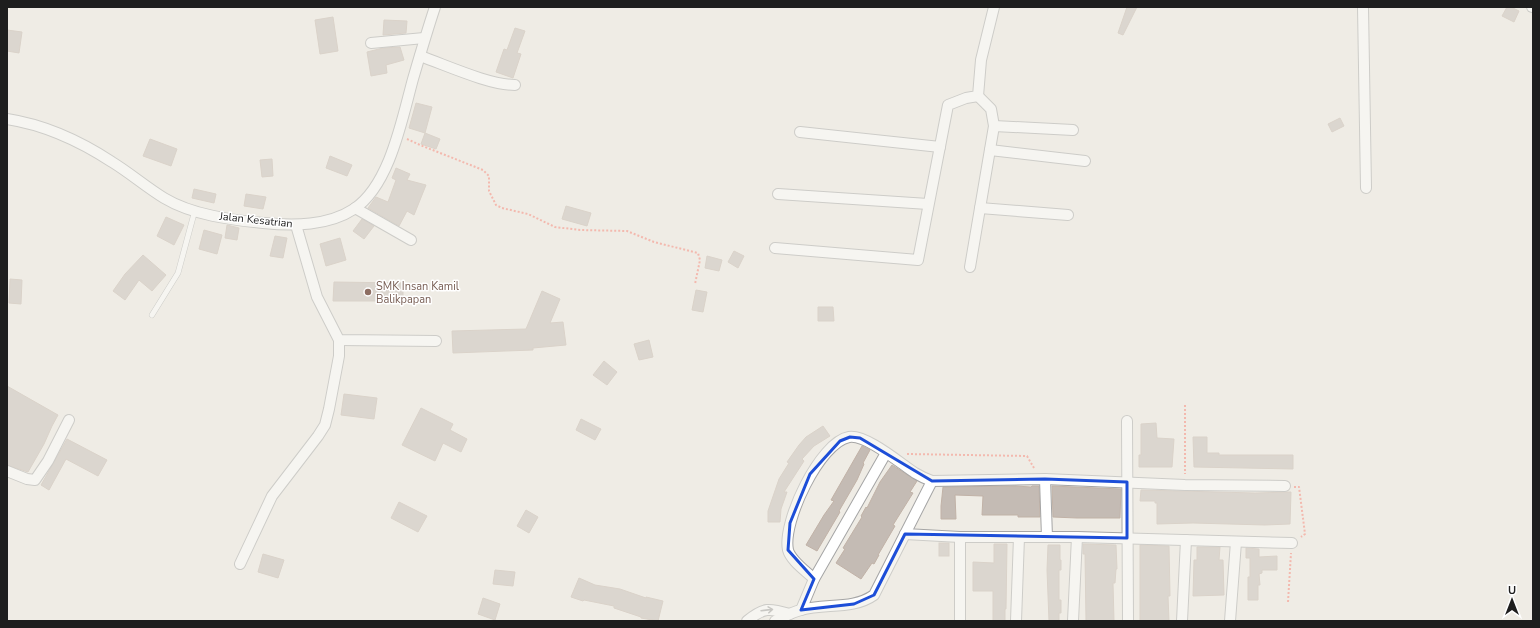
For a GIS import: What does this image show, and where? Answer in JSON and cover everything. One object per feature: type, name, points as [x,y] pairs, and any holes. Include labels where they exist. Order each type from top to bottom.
[{"type":"street","name":"Jalan Kesatrian","points":[[7,120],[43,127],[66,136],[113,162],[166,199],[194,210],[232,220],[270,224],[296,225],[321,222],[343,215],[355,208],[367,198],[381,175],[398,135],[424,38],[435,7]]},
{"type":"street","points":[[970,267],[994,126],[991,109],[978,96],[981,60],[994,7]]},
{"type":"street","points":[[1364,7],[1366,188]]},
{"type":"street","points":[[370,43],[424,38]]},
{"type":"street","points":[[420,56],[485,79],[508,85],[515,85]]},
{"type":"street","points":[[774,248],[918,260],[948,105],[966,98],[978,96]]},
{"type":"street","points":[[994,126],[1073,130]]},
{"type":"street","points":[[800,132],[940,146]]},
{"type":"street","points":[[990,150],[1085,161]]},
{"type":"street","points":[[778,194],[928,204]]},
{"type":"street","points":[[355,208],[411,240]]},
{"type":"street","points":[[980,208],[1068,215]]},
{"type":"street","points":[[240,564],[272,496],[318,436],[324,425],[339,356],[339,340],[317,297],[296,225]]},
{"type":"street","points":[[339,340],[436,341]]},
{"type":"street","points":[[7,471],[27,479],[35,480],[48,461],[69,420]]},
{"type":"street","points":[[1127,421],[1128,621]]},
{"type":"street","points":[[814,579],[792,558],[788,550],[790,523],[810,474],[827,452],[840,441],[850,437],[860,438],[871,443],[916,474],[932,481],[1043,479],[1185,485],[1285,486]]},
{"type":"street","points":[[801,610],[814,579],[886,453]]},
{"type":"street","points":[[1043,479],[1047,537]]},
{"type":"street","points":[[775,621],[801,610],[854,604],[865,601],[874,595],[932,481]]},
{"type":"street","points":[[904,534],[960,537],[1077,537],[1292,543]]},
{"type":"street","points":[[960,537],[960,621]]},
{"type":"street","points":[[1016,621],[1019,537]]},
{"type":"street","points":[[1073,621],[1077,537]]},
{"type":"street","points":[[1182,621],[1186,540]]},
{"type":"street","points":[[1230,621],[1236,542]]},
{"type":"street","points":[[747,621],[759,612],[765,610],[773,609],[790,614]]},
{"type":"lane","points":[[152,314],[178,273],[194,210]]},
{"type":"path","points":[[398,135],[483,170],[489,176],[489,191],[492,199],[496,205],[502,208],[528,214],[555,227],[580,230],[627,231],[654,242],[694,251],[700,255],[695,284]]},
{"type":"path","points":[[1185,405],[1185,485]]},
{"type":"path","points":[[886,453],[1027,456],[1043,479]]},
{"type":"path","points":[[1285,486],[1299,487],[1305,534],[1292,543],[1288,602]]},
{"type":"highlighted area","points":[[850,437],[860,438],[932,481],[1045,479],[1127,482],[1127,538],[905,534],[874,595],[854,604],[801,610],[814,579],[788,550],[790,523],[810,474],[840,441]]},
{"type":"building","points":[[1127,7],[1137,7],[1123,35],[1118,33]]},
{"type":"building","points":[[1507,7],[1511,7],[1519,11],[1514,22],[1502,16]]},
{"type":"building","points":[[333,17],[338,51],[320,54],[315,20]]},
{"type":"building","points":[[384,20],[407,21],[406,33],[383,35]]},
{"type":"building","points":[[515,28],[525,31],[517,53],[521,54],[513,78],[496,72],[504,49],[507,50]]},
{"type":"building","points":[[7,30],[22,32],[19,53],[7,51]]},
{"type":"building","points":[[400,47],[404,60],[386,65],[387,73],[371,76],[367,52],[383,48]]},
{"type":"building","points":[[416,103],[432,107],[425,133],[409,128]]},
{"type":"building","points":[[1340,118],[1344,126],[1332,132],[1328,124]]},
{"type":"building","points":[[425,133],[440,139],[436,149],[421,144]]},
{"type":"building","points":[[150,139],[177,149],[171,166],[143,156]]},
{"type":"building","points":[[330,156],[352,165],[347,176],[326,168]]},
{"type":"building","points":[[272,159],[273,176],[262,177],[260,160]]},
{"type":"building","points":[[396,168],[410,174],[407,180],[426,185],[414,215],[407,211],[399,226],[368,208],[376,197],[388,202],[396,180],[392,178]]},
{"type":"building","points":[[194,189],[216,194],[214,203],[192,198]]},
{"type":"building","points":[[246,194],[266,197],[263,209],[244,206]]},
{"type":"building","points":[[566,206],[591,213],[587,226],[562,219]]},
{"type":"building","points":[[166,217],[184,225],[174,245],[157,236]]},
{"type":"building","points":[[362,219],[374,226],[364,239],[353,231]]},
{"type":"building","points":[[227,225],[239,228],[237,240],[225,238]]},
{"type":"building","points":[[204,230],[222,235],[217,254],[199,249]]},
{"type":"building","points":[[275,236],[287,238],[283,258],[270,256]]},
{"type":"building","points":[[340,238],[346,260],[326,266],[320,244]]},
{"type":"building","points":[[734,251],[744,256],[738,268],[728,262]]},
{"type":"building","points":[[143,255],[166,275],[152,291],[139,280],[125,300],[113,291],[125,274]]},
{"type":"building","points":[[707,256],[722,260],[719,271],[705,268]]},
{"type":"building","points":[[10,279],[22,280],[21,304],[9,303]]},
{"type":"building","name":"SMK Insan Kamil Balikpapan","points":[[334,282],[403,283],[403,301],[333,301]]},
{"type":"building","points":[[696,290],[707,292],[703,312],[692,310]]},
{"type":"building","points":[[542,291],[560,299],[550,323],[563,322],[566,345],[533,348],[533,350],[453,353],[452,331],[526,329]]},
{"type":"building","points":[[818,307],[833,307],[834,321],[818,321]]},
{"type":"building","points":[[649,340],[653,357],[639,360],[634,344]]},
{"type":"building","points":[[604,361],[617,372],[607,385],[593,375]]},
{"type":"building","points":[[7,386],[58,415],[28,472],[7,465]]},
{"type":"building","points":[[344,394],[377,398],[374,419],[341,415]]},
{"type":"building","points":[[421,408],[453,424],[450,430],[467,439],[461,452],[443,443],[435,461],[402,445]]},
{"type":"building","points":[[581,419],[601,429],[595,440],[576,430]]},
{"type":"building","points":[[1156,423],[1157,438],[1174,439],[1172,467],[1139,467],[1139,455],[1141,455],[1141,424]]},
{"type":"building","points":[[823,426],[830,436],[814,446],[802,459],[804,461],[784,492],[787,492],[781,509],[780,522],[768,522],[768,511],[779,479],[789,463],[787,462],[806,437]]},
{"type":"building","points":[[1193,437],[1207,437],[1207,453],[1219,453],[1219,455],[1293,455],[1293,469],[1194,467]]},
{"type":"building","points":[[67,439],[107,460],[98,476],[66,459],[49,490],[41,485]]},
{"type":"building","points":[[862,446],[870,450],[863,463],[864,464],[857,480],[839,511],[840,512],[817,551],[806,545],[834,501],[831,500]]},
{"type":"building","points":[[892,465],[917,481],[910,492],[913,493],[893,525],[895,526],[874,564],[872,563],[861,579],[836,563],[845,549],[843,548],[862,517],[861,516],[866,507],[867,508],[880,482]]},
{"type":"building","points":[[1039,486],[1040,517],[1018,517],[1018,515],[982,515],[983,496],[955,495],[956,519],[941,519],[943,487]]},
{"type":"building","points":[[1052,486],[1121,489],[1120,518],[1053,517]]},
{"type":"building","points":[[1141,490],[1255,493],[1291,492],[1290,524],[1157,524],[1157,503],[1155,503],[1155,501],[1140,501]]},
{"type":"building","points":[[399,502],[427,516],[418,532],[391,518]]},
{"type":"building","points":[[526,510],[538,517],[529,533],[517,526]]},
{"type":"building","points":[[939,543],[949,543],[949,556],[939,556]]},
{"type":"building","points":[[994,544],[1007,544],[1005,621],[993,621],[993,591],[973,591],[973,562],[994,563]]},
{"type":"building","points":[[1083,544],[1116,545],[1117,569],[1115,583],[1113,583],[1114,621],[1086,621],[1085,554],[1083,554]]},
{"type":"building","points":[[1048,545],[1060,545],[1061,570],[1059,570],[1059,600],[1061,600],[1061,613],[1059,613],[1059,621],[1049,621],[1047,570]]},
{"type":"building","points":[[1140,545],[1169,546],[1169,621],[1140,621]]},
{"type":"building","points":[[1197,547],[1220,547],[1219,560],[1223,560],[1224,595],[1193,596],[1194,560],[1197,560]]},
{"type":"building","points":[[1246,548],[1259,549],[1259,557],[1277,556],[1277,570],[1262,570],[1262,573],[1259,574],[1260,585],[1258,585],[1258,600],[1248,600],[1250,558],[1246,558]]},
{"type":"building","points":[[263,554],[284,560],[278,578],[258,572]]},
{"type":"building","points":[[495,570],[515,572],[513,586],[493,584]]},
{"type":"building","points":[[579,578],[595,585],[620,589],[646,598],[663,601],[658,621],[641,618],[614,608],[614,606],[583,601],[571,597]]},
{"type":"building","points":[[483,598],[500,604],[495,620],[478,614]]},
{"type":"place","name":"SMK Insan Kamil Balikpapan","points":[[368,292]]}]
